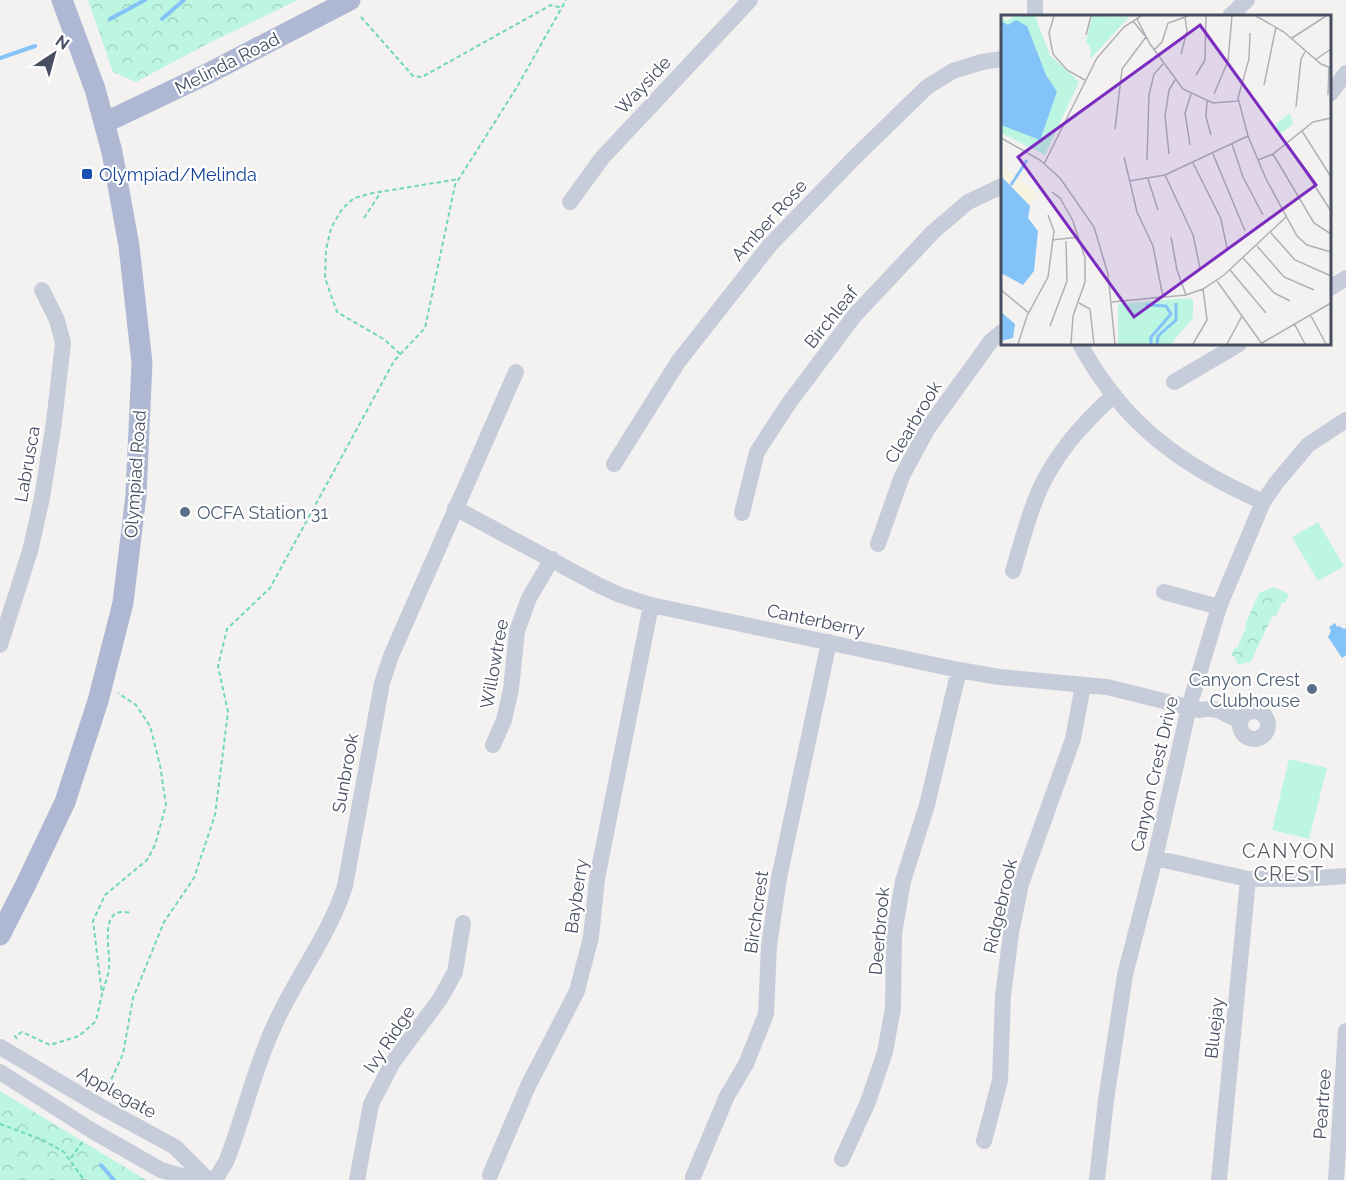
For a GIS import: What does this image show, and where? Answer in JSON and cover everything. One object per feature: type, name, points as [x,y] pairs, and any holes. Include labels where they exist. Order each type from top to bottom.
[{"type":"main road","name":"Olympiad Road","points":[[0,935],[65,802],[103,683],[123,603],[134,516],[142,363],[129,246],[112,152],[95,89],[62,0]]},
{"type":"main road","name":"Melinda Road","points":[[104,123],[209,73],[356,9]]},
{"type":"street","name":"Wayside","points":[[570,202],[602,158],[750,0]]},
{"type":"street","points":[[1231,15],[1247,0]]},
{"type":"street","name":"Amber Rose","points":[[615,464],[678,362],[770,245],[927,87],[953,71],[1001,58]]},
{"type":"street","points":[[1331,92],[1346,73]]},
{"type":"street","name":"Birchleaf","points":[[742,513],[757,452],[789,403],[855,315],[933,232],[968,202],[1001,186]]},
{"type":"street","points":[[1331,287],[1346,278]]},
{"type":"street","name":"Labrusca","points":[[0,645],[7,597],[30,551],[42,498],[54,422],[63,343],[57,320],[42,290]]},
{"type":"street","name":"Clearbrook","points":[[878,544],[902,476],[928,428],[992,341],[1001,333]]},
{"type":"street","points":[[1081,345],[1094,368],[1114,394],[1138,423],[1161,444],[1228,486],[1263,502]]},
{"type":"street","points":[[1174,382],[1237,345]]},
{"type":"street","name":"Sunbrook","points":[[215,1180],[226,1162],[238,1133],[274,1024],[331,923],[339,904],[345,886],[382,683],[391,656],[516,372]]},
{"type":"street","points":[[1013,572],[1035,500],[1052,467],[1075,433],[1114,394]]},
{"type":"street","name":"Canyon Crest Drive","points":[[1097,1180],[1106,1100],[1125,975],[1219,607],[1263,502],[1293,460],[1308,445],[1346,420]]},
{"type":"street","name":"Canterberry","points":[[455,508],[598,585],[651,605],[959,670],[999,677],[1107,687],[1194,709],[1207,717],[1227,722],[1237,720]]},
{"type":"street","name":"Willowtree","points":[[493,745],[504,720],[511,689],[517,631],[529,598],[552,559]]},
{"type":"street","points":[[1164,592],[1219,607]]},
{"type":"street","name":"Bayberry","points":[[490,1175],[528,1086],[577,991],[591,937],[597,879],[651,605]]},
{"type":"street","name":"Birchcrest","points":[[693,1177],[727,1096],[746,1064],[766,1014],[769,946],[779,878],[829,642]]},
{"type":"street","name":"Deerbrook","points":[[842,1159],[868,1102],[885,1052],[893,1008],[894,934],[903,881],[927,805],[959,670]]},
{"type":"street","name":"Ridgebrook","points":[[984,1141],[1000,1080],[1003,996],[1011,933],[1021,884],[1073,739],[1083,685]]},
{"type":"street","points":[[1155,858],[1248,879],[1346,876]]},
{"type":"street","name":"Bluejay","points":[[1219,1180],[1248,879]]},
{"type":"street","name":"Ivy Ridge","points":[[357,1180],[371,1104],[393,1062],[440,999],[455,972],[463,923]]},
{"type":"street","name":"Peartree","points":[[1336,1180],[1346,1031]]},
{"type":"street","name":"Applegate","points":[[0,1047],[175,1147],[208,1180]]},
{"type":"street","points":[[0,1072],[148,1163],[161,1170],[196,1180]]},
{"type":"street","points":[[148,1163],[162,1140]]},
{"type":"path","points":[[98,1105],[123,1054],[133,998],[137,988],[165,922],[194,878],[215,815],[228,712],[218,666],[227,629],[270,588],[394,361],[425,328],[455,185],[517,87],[566,0]]},
{"type":"path","points":[[356,9],[413,76],[422,77],[551,5],[562,8]]},
{"type":"path","points":[[400,354],[385,340],[337,312],[325,278],[326,250],[331,228],[342,209],[354,198],[459,179]]},
{"type":"path","points":[[364,218],[381,192]]},
{"type":"path","points":[[102,994],[93,921],[105,895],[147,860],[155,845],[166,805],[160,765],[150,726],[136,705],[103,683]]},
{"type":"path","points":[[18,1042],[15,1036],[22,1032],[50,1045],[79,1036],[96,1021],[109,967],[107,930],[109,922],[114,915],[123,911],[131,913]]},
{"type":"path","points":[[0,1124],[43,1140],[64,1152],[84,1180]]},
{"type":"green space","points":[[88,0],[298,0],[203,46],[136,82],[113,72]]},
{"type":"green space","points":[[1318,522],[1344,566],[1318,581],[1292,537]]},
{"type":"green space","points":[[1273,587],[1289,594],[1285,603],[1282,602],[1276,616],[1273,615],[1250,663],[1240,665],[1231,655],[1235,647],[1237,648],[1247,626],[1245,625],[1259,593]]},
{"type":"green space","points":[[1289,759],[1327,768],[1309,839],[1272,830]]},
{"type":"green space","points":[[0,1091],[146,1180],[0,1180]]},
{"type":"water","points":[[1335,623],[1337,627],[1346,628],[1346,655],[1342,658],[1328,637],[1331,631],[1329,627]]},
{"type":"waterway","points":[[110,19],[145,0]]},
{"type":"waterway","points":[[162,19],[184,0]]},
{"type":"waterway","points":[[0,58],[35,46]]},
{"type":"waterway","points":[[101,1165],[114,1180]]},
{"type":"place","name":"Olympiad/Melinda","points":[[87,174]]},
{"type":"place","name":"OCFA Station 31","points":[[185,512]]},
{"type":"place","name":"Canyon Crest Clubhouse","points":[[1312,689]]},
{"type":"district","name":"CANYON CREST","points":[[1289,862]]}]
